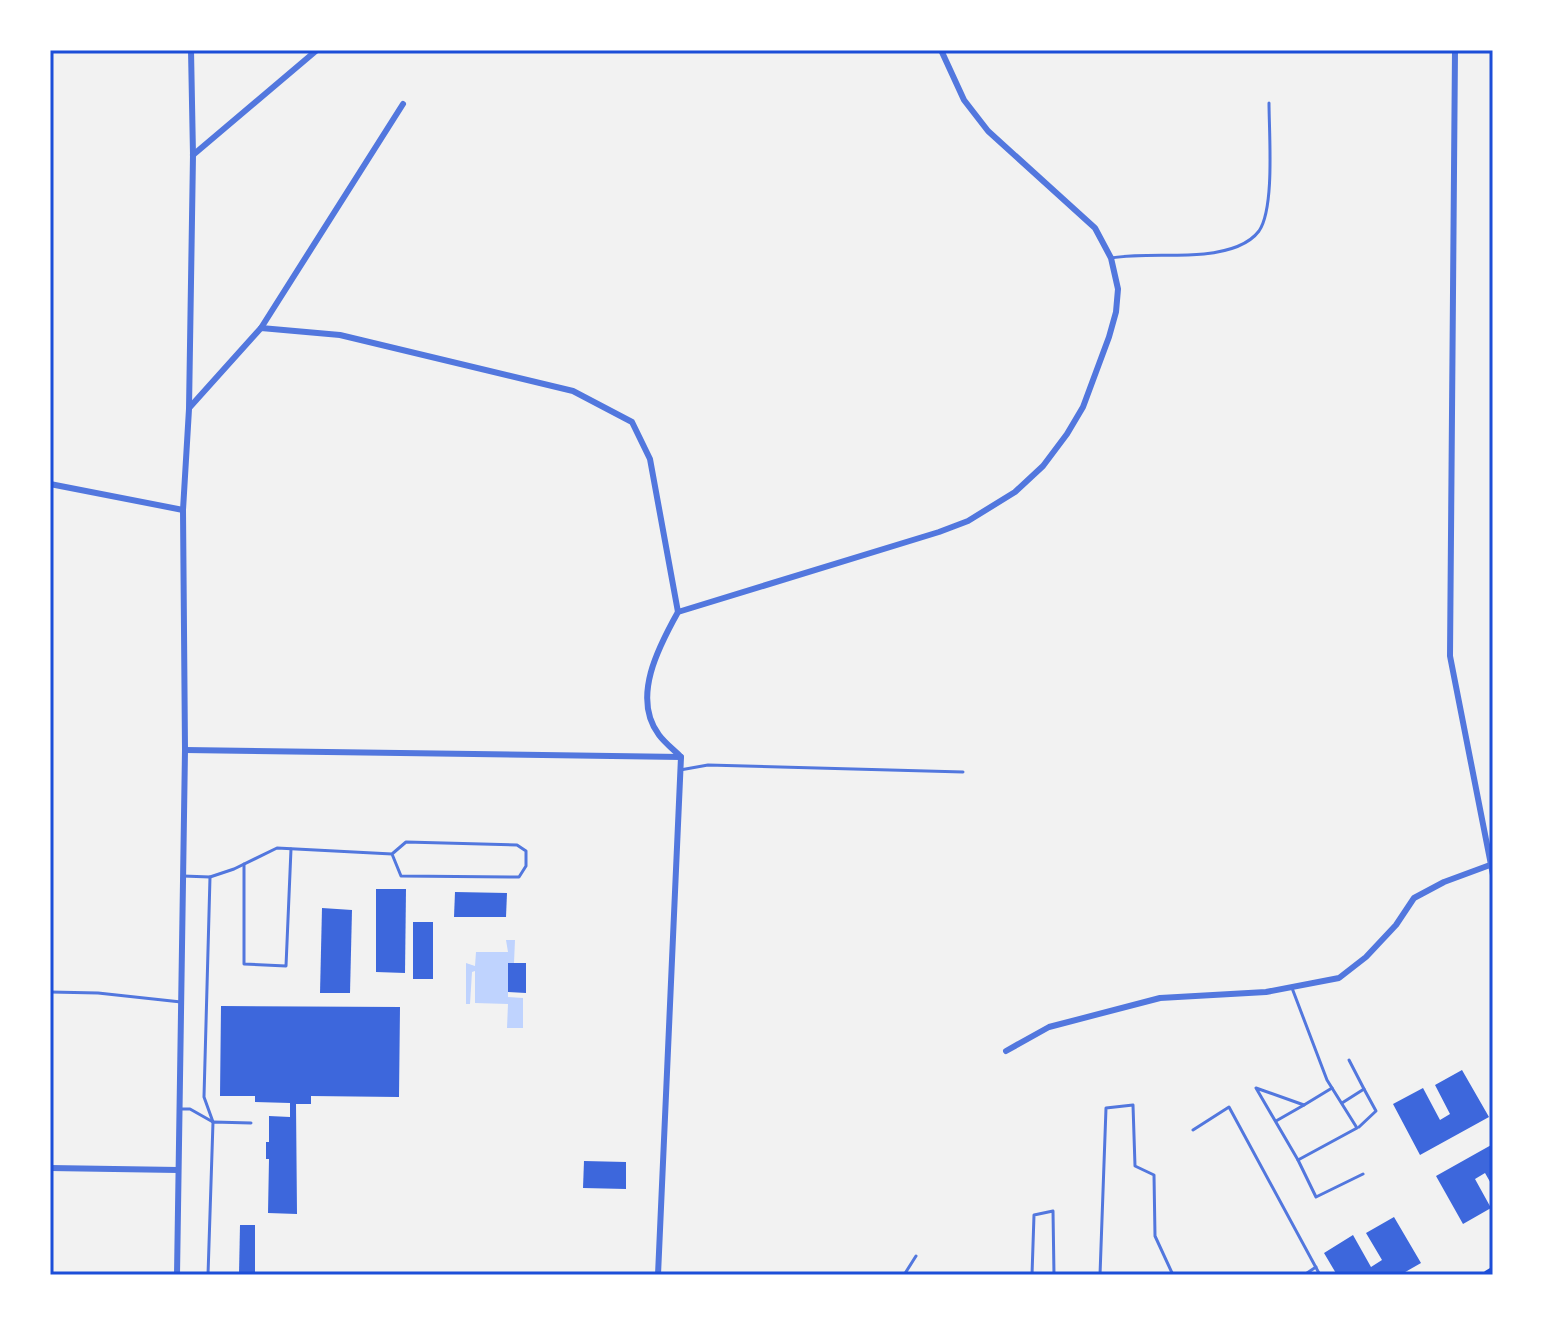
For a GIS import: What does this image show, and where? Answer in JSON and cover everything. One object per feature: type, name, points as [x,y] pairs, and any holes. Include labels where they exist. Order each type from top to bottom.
[{"type":"street","points":[[177,1275],[185,750],[183,510],[189,409],[193,155],[191,50]]},
{"type":"street","points":[[193,155],[317,50]]},
{"type":"street","points":[[678,612],[968,521],[1015,492],[1043,466],[1083,407],[1116,312],[1118,289],[1111,258],[1095,228],[988,131],[964,100],[941,50]]},
{"type":"street","points":[[1455,50],[1450,656],[1493,875]]},
{"type":"street","points":[[189,409],[261,328],[403,104]]},
{"type":"street","points":[[261,328],[340,335],[573,391],[632,422],[650,459],[678,612],[653,659],[648,710],[658,733],[681,757],[658,1275]]},
{"type":"street","points":[[50,484],[183,510]]},
{"type":"street","points":[[185,750],[681,757]]},
{"type":"street","points":[[1006,1051],[1049,1027],[1160,998],[1266,992],[1339,978],[1366,957],[1396,925],[1414,898],[1444,882],[1490,865]]},
{"type":"street","points":[[50,1168],[178,1170]]},
{"type":"lane","points":[[1111,258],[1203,254],[1230,249],[1246,242],[1260,230],[1269,204],[1269,103]]},
{"type":"lane","points":[[680,770],[708,765],[963,772]]},
{"type":"lane","points":[[183,876],[210,877],[277,848],[392,854],[406,842],[517,845],[526,851],[526,866],[519,877],[401,876],[392,854]]},
{"type":"lane","points":[[244,864],[244,964],[286,966],[291,849]]},
{"type":"lane","points":[[208,1275],[213,1122],[204,1097],[210,877]]},
{"type":"lane","points":[[1292,988],[1332,1088],[1357,1128]]},
{"type":"lane","points":[[50,992],[98,993],[181,1002]]},
{"type":"lane","points":[[1298,1160],[1357,1128],[1376,1111],[1349,1060]]},
{"type":"lane","points":[[1304,1105],[1256,1088],[1316,1197],[1363,1174]]},
{"type":"lane","points":[[1276,1122],[1332,1088]]},
{"type":"lane","points":[[1342,1103],[1364,1089]]},
{"type":"lane","points":[[1100,1275],[1106,1108],[1133,1105],[1135,1166],[1154,1175],[1155,1236],[1173,1275]]},
{"type":"lane","points":[[1193,1130],[1229,1107],[1320,1275]]},
{"type":"lane","points":[[179,1109],[190,1109],[213,1122],[251,1123]]},
{"type":"lane","points":[[1032,1275],[1034,1215],[1053,1211],[1054,1275]]},
{"type":"lane","points":[[904,1275],[916,1256]]},
{"type":"lane","points":[[1304,1275],[1316,1267]]},
{"type":"water","points":[[506,940],[515,940],[514,963],[508,963],[508,997],[523,998],[523,1028],[507,1028],[508,1004],[475,1003],[475,971],[472,972],[470,1004],[466,1004],[466,963],[475,966],[476,952],[508,952]]},
{"type":"building","points":[[376,889],[406,889],[405,973],[376,972]]},
{"type":"building","points":[[455,892],[507,893],[506,917],[454,917]]},
{"type":"building","points":[[322,908],[352,910],[350,993],[320,993]]},
{"type":"building","points":[[413,922],[433,922],[433,979],[413,979]]},
{"type":"building","points":[[508,963],[526,963],[526,993],[508,992]]},
{"type":"building","points":[[221,1006],[400,1007],[399,1097],[311,1096],[311,1104],[296,1104],[297,1214],[268,1213],[269,1159],[266,1159],[266,1142],[269,1142],[269,1116],[290,1117],[290,1103],[255,1102],[255,1096],[220,1096]]},
{"type":"building","points":[[1462,1070],[1489,1117],[1420,1155],[1393,1104],[1423,1088],[1440,1120],[1450,1114],[1435,1085]]},
{"type":"building","points":[[1493,1144],[1493,1187],[1485,1173],[1475,1179],[1491,1208],[1463,1224],[1436,1176]]},
{"type":"building","points":[[584,1161],[626,1162],[626,1189],[583,1188]]},
{"type":"building","points":[[1394,1217],[1421,1263],[1400,1275],[1337,1275],[1324,1253],[1353,1235],[1371,1267],[1382,1260],[1366,1233]]},
{"type":"building","points":[[240,1225],[255,1225],[255,1275],[239,1275]]}]
